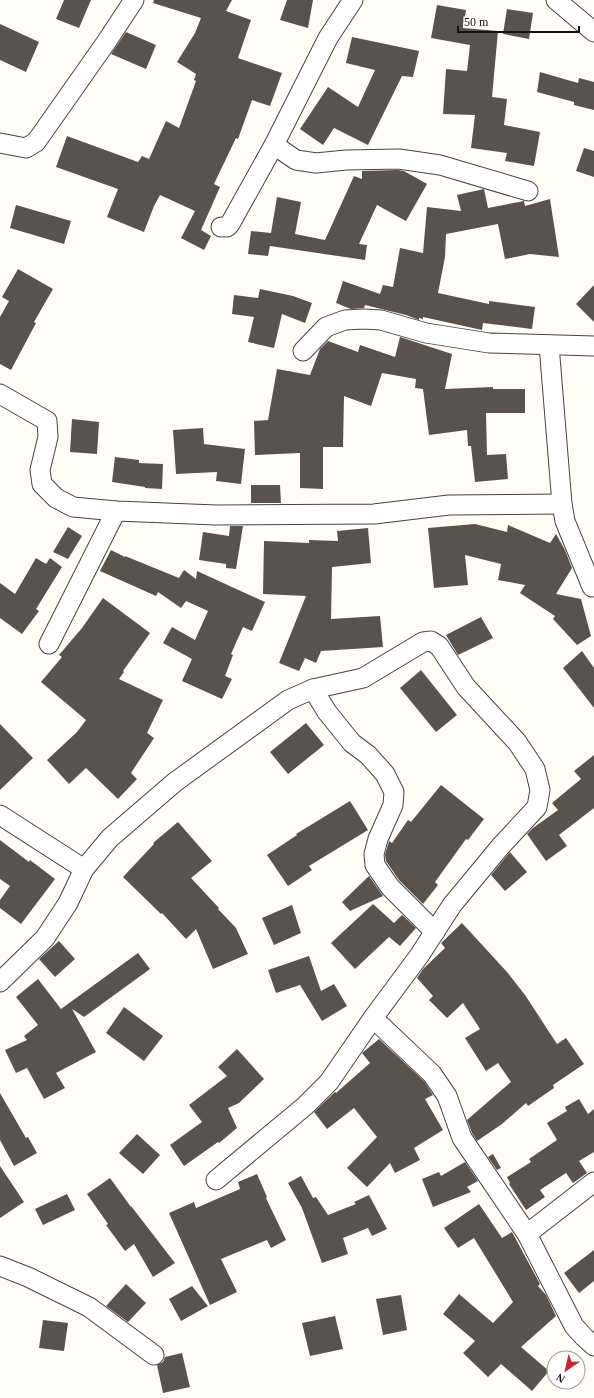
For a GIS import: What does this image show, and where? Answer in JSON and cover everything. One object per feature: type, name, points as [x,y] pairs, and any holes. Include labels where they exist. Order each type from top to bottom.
[{"type":"street","points":[[0,142],[26,148],[36,142],[134,0]]},
{"type":"street","points":[[221,227],[227,227],[230,224],[274,144],[328,38],[353,0]]},
{"type":"street","points":[[556,0],[594,32]]},
{"type":"street","points":[[274,144],[296,160],[316,163],[346,160],[399,159],[440,165],[528,191]]},
{"type":"street","points":[[303,351],[326,327],[345,320],[364,319],[381,320],[426,333],[489,343],[594,346]]},
{"type":"street","points":[[549,345],[562,504],[565,521],[592,587]]},
{"type":"street","points":[[0,394],[47,421],[48,436],[40,470],[42,484],[56,498],[73,507],[216,515],[374,514],[449,506],[562,504]]},
{"type":"street","points":[[49,644],[116,510]]},
{"type":"street","points":[[0,982],[45,938],[68,902],[84,869],[110,838],[175,782],[288,700],[313,689],[363,678],[423,642],[431,641],[439,646],[466,687],[516,742],[535,769],[540,790],[537,808],[500,847],[457,899],[419,956],[372,1018],[329,1082],[305,1106],[216,1180]]},
{"type":"street","points":[[313,689],[327,712],[352,743],[368,755],[384,774],[394,792],[393,805],[378,840],[374,854],[375,865],[390,887],[435,932]]},
{"type":"street","points":[[0,815],[84,869]]},
{"type":"street","points":[[372,1018],[432,1074],[447,1096],[462,1138],[528,1234],[574,1326],[594,1346]]},
{"type":"street","points":[[528,1234],[594,1182]]},
{"type":"street","points":[[0,1266],[89,1307],[154,1355]]},
{"type":"building","points":[[64,0],[91,0],[79,28],[56,19]]},
{"type":"building","points":[[154,0],[232,0],[226,11],[251,20],[238,58],[282,73],[270,106],[252,100],[238,139],[236,138],[214,184],[220,187],[201,230],[211,236],[204,250],[181,238],[195,211],[160,195],[144,232],[107,217],[118,189],[56,167],[67,136],[138,162],[142,156],[149,159],[166,121],[179,128],[196,81],[194,80],[196,74],[177,62],[195,33],[201,18],[153,3]]},
{"type":"building","points":[[287,0],[313,0],[308,28],[280,20]]},
{"type":"building","points":[[437,5],[466,10],[463,28],[498,31],[492,97],[507,99],[504,125],[540,132],[534,166],[505,161],[507,153],[471,148],[475,115],[443,114],[446,69],[467,71],[470,45],[431,38]]},
{"type":"building","points":[[507,9],[533,13],[529,39],[503,34]]},
{"type":"building","points":[[0,24],[39,42],[26,72],[0,60]]},
{"type":"building","points":[[126,32],[156,45],[146,69],[111,54]]},
{"type":"building","points":[[352,37],[419,51],[413,77],[402,76],[368,145],[334,128],[323,145],[300,129],[328,87],[358,107],[375,70],[346,63]]},
{"type":"building","points":[[540,72],[578,83],[579,78],[594,82],[594,110],[574,105],[574,102],[537,92]]},
{"type":"building","points":[[584,148],[594,151],[594,177],[576,171]]},
{"type":"building","points":[[362,171],[404,171],[427,184],[406,221],[377,205],[359,244],[367,245],[365,260],[270,246],[268,256],[248,254],[251,231],[271,233],[277,197],[301,202],[295,234],[325,240],[354,176],[362,179]]},
{"type":"building","points":[[484,189],[488,208],[524,201],[525,206],[550,199],[559,257],[530,254],[505,259],[498,224],[446,234],[445,257],[438,293],[489,304],[489,301],[535,307],[532,329],[483,323],[482,330],[423,317],[423,319],[419,318],[419,320],[406,315],[365,305],[364,308],[351,309],[336,303],[343,281],[380,294],[383,285],[393,287],[400,248],[423,253],[427,207],[461,211],[457,195]]},
{"type":"building","points":[[16,205],[71,221],[64,244],[10,228]]},
{"type":"building","points":[[18,269],[53,289],[34,322],[36,323],[11,370],[0,364],[0,317],[9,301],[2,297]]},
{"type":"building","points":[[594,285],[594,322],[576,304]]},
{"type":"building","points":[[260,289],[293,296],[312,303],[305,323],[282,314],[274,348],[248,342],[254,317],[232,314],[234,295],[258,298]]},
{"type":"building","points":[[400,337],[452,354],[445,389],[493,387],[493,389],[525,389],[525,413],[486,413],[487,455],[506,454],[508,479],[475,482],[471,446],[468,446],[467,430],[429,435],[423,389],[415,388],[416,379],[382,373],[371,406],[344,396],[343,447],[323,447],[323,489],[300,488],[300,453],[255,455],[254,421],[268,420],[277,369],[310,375],[320,349],[328,341],[358,352],[360,345],[395,357]]},
{"type":"building","points":[[72,419],[99,422],[97,454],[70,452]]},
{"type":"building","points":[[203,428],[204,444],[245,449],[241,484],[216,481],[217,472],[176,474],[173,430]]},
{"type":"building","points":[[115,457],[139,460],[139,463],[163,464],[162,489],[145,488],[112,482]]},
{"type":"building","points":[[251,485],[280,485],[281,503],[251,503]]},
{"type":"building","points":[[475,524],[507,532],[508,525],[550,543],[556,534],[565,550],[572,568],[556,594],[581,599],[591,636],[577,645],[553,619],[555,616],[520,593],[525,585],[498,580],[501,564],[465,555],[468,585],[434,588],[428,528]]},
{"type":"building","points":[[230,526],[243,526],[236,569],[226,568],[226,564],[199,560],[203,532],[229,536]]},
{"type":"building","points":[[68,527],[82,536],[68,559],[53,552]]},
{"type":"building","points":[[368,528],[371,563],[332,567],[331,619],[380,616],[383,647],[321,651],[316,663],[305,658],[299,671],[279,663],[306,596],[263,594],[264,541],[309,543],[309,540],[338,541],[337,531]]},
{"type":"building","points":[[111,550],[179,578],[184,570],[196,579],[197,571],[265,602],[252,631],[243,627],[231,654],[233,655],[225,676],[232,679],[222,699],[182,681],[192,659],[163,643],[172,627],[195,640],[208,611],[186,601],[181,608],[158,592],[156,596],[100,571]]},
{"type":"building","points":[[36,558],[46,564],[50,558],[62,567],[36,609],[39,611],[22,634],[0,618],[0,583],[15,594]]},
{"type":"building","points":[[103,598],[150,633],[119,679],[163,700],[147,733],[154,738],[131,773],[137,779],[118,799],[86,768],[69,784],[47,760],[77,732],[86,720],[41,682],[62,657],[59,655],[82,628]]},
{"type":"building","points":[[481,617],[493,638],[458,655],[446,635]]},
{"type":"building","points":[[582,651],[594,668],[594,708],[563,668]]},
{"type":"building","points":[[421,670],[457,715],[436,732],[400,688]]},
{"type":"building","points":[[306,723],[324,745],[288,774],[270,752]]},
{"type":"building","points":[[0,724],[33,758],[0,790]]},
{"type":"building","points":[[594,755],[594,808],[559,835],[567,846],[546,861],[527,834],[558,810],[552,803],[581,779],[574,771]]},
{"type":"building","points":[[441,785],[484,819],[468,840],[466,839],[435,882],[438,885],[423,904],[399,880],[386,861],[385,855],[389,841],[392,843],[408,820],[411,822]]},
{"type":"building","points":[[350,801],[368,830],[309,866],[312,870],[288,886],[267,855],[297,835],[296,834]]},
{"type":"building","points":[[178,822],[212,861],[191,878],[236,928],[248,954],[213,969],[196,929],[186,939],[162,913],[161,914],[123,877],[154,844],[153,843]]},
{"type":"building","points":[[0,840],[55,879],[21,924],[0,908],[0,900],[10,886],[0,879]]},
{"type":"building","points":[[510,852],[527,872],[505,891],[491,875]]},
{"type":"building","points":[[369,876],[383,896],[350,911],[342,902]]},
{"type":"building","points":[[373,904],[394,923],[402,915],[416,928],[400,946],[389,937],[355,969],[331,943]]},
{"type":"building","points":[[292,905],[301,933],[274,945],[262,918]]},
{"type":"building","points":[[462,923],[507,972],[525,995],[557,1044],[566,1038],[584,1064],[553,1085],[554,1088],[528,1106],[526,1103],[502,1124],[477,1141],[467,1120],[511,1082],[498,1063],[486,1071],[465,1038],[480,1029],[463,1003],[447,1018],[429,1000],[433,996],[417,978],[423,969],[445,948],[441,943]]},
{"type":"building","points":[[59,941],[75,959],[55,977],[39,959]]},
{"type":"building","points":[[138,953],[150,969],[84,1017],[72,1009],[96,1052],[56,1073],[65,1088],[44,1099],[27,1068],[16,1073],[5,1050],[27,1040],[24,1036],[38,1025],[16,997],[38,979],[61,1009]]},
{"type":"building","points":[[309,956],[321,991],[334,984],[347,1006],[322,1021],[300,985],[276,993],[268,970]]},
{"type":"building","points":[[124,1007],[163,1036],[144,1061],[106,1033]]},
{"type":"building","points":[[379,1039],[424,1081],[433,1095],[425,1099],[443,1130],[414,1148],[420,1160],[395,1173],[390,1163],[367,1187],[347,1168],[377,1137],[354,1108],[327,1129],[314,1112],[335,1092],[336,1093],[370,1063],[362,1053]]},
{"type":"building","points":[[237,1049],[264,1079],[239,1103],[228,1108],[237,1128],[219,1143],[218,1142],[184,1166],[170,1145],[202,1122],[189,1105],[227,1076],[218,1067]]},
{"type":"building","points":[[0,1093],[26,1138],[28,1137],[37,1153],[14,1166],[0,1140]]},
{"type":"building","points":[[579,1099],[588,1114],[594,1109],[594,1152],[579,1161],[587,1173],[573,1183],[566,1173],[540,1190],[545,1197],[526,1210],[509,1184],[510,1183],[507,1177],[531,1162],[529,1159],[557,1140],[547,1123],[567,1111],[565,1107]]},
{"type":"building","points":[[137,1134],[160,1155],[143,1174],[119,1153]]},
{"type":"building","points":[[493,1154],[501,1168],[497,1170],[488,1157]]},
{"type":"building","points":[[465,1162],[478,1181],[467,1187],[471,1192],[433,1207],[422,1179],[439,1172],[441,1176]]},
{"type":"building","points":[[0,1166],[24,1202],[0,1218]]},
{"type":"building","points":[[257,1174],[267,1197],[266,1198],[286,1240],[271,1248],[267,1240],[221,1259],[237,1292],[210,1305],[169,1213],[194,1202],[196,1208],[240,1189],[238,1182]]},
{"type":"building","points":[[301,1176],[313,1198],[316,1197],[328,1215],[356,1204],[354,1202],[369,1195],[387,1229],[372,1236],[368,1228],[343,1238],[348,1254],[322,1263],[302,1208],[288,1183]]},
{"type":"building","points":[[110,1178],[175,1263],[153,1277],[134,1244],[125,1251],[106,1225],[108,1224],[87,1194]]},
{"type":"building","points":[[67,1194],[75,1210],[43,1225],[35,1209]]},
{"type":"building","points":[[479,1204],[502,1238],[512,1232],[540,1284],[538,1286],[546,1295],[556,1316],[521,1347],[546,1368],[546,1375],[532,1391],[501,1364],[488,1377],[463,1353],[475,1341],[443,1314],[459,1294],[493,1323],[513,1302],[474,1238],[458,1248],[444,1228]]},
{"type":"building","points":[[594,1250],[594,1281],[579,1293],[564,1273]]},
{"type":"building","points":[[126,1284],[146,1303],[128,1322],[106,1306]]},
{"type":"building","points":[[192,1286],[208,1306],[181,1321],[169,1299]]},
{"type":"building","points":[[401,1295],[407,1330],[383,1335],[376,1299]]},
{"type":"building","points":[[335,1316],[343,1349],[310,1356],[302,1323]]},
{"type":"building","points":[[43,1320],[68,1323],[64,1351],[39,1348]]},
{"type":"building","points":[[182,1353],[190,1387],[163,1393],[157,1365],[163,1362],[165,1357]]}]
